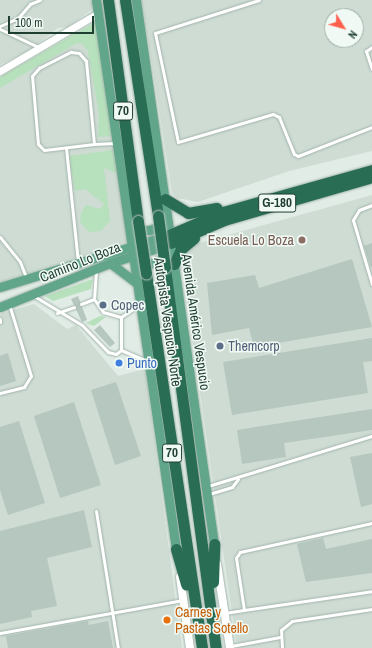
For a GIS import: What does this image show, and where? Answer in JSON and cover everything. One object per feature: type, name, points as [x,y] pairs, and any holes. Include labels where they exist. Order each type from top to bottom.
[{"type":"highway","name":"Autopista Vespucio Norte","points":[[108,0],[138,221],[141,272],[202,648]]},
{"type":"highway","name":"Autopista Vespucio Norte","points":[[125,0],[170,266],[216,648]]},
{"type":"highway","points":[[347,179],[372,163]]},
{"type":"highway","points":[[347,179],[372,170]]},
{"type":"highway","points":[[347,179],[372,177]]},
{"type":"highway","points":[[347,179],[372,182]]},
{"type":"highway","name":"G-180","points":[[170,239],[239,207],[347,179]]},
{"type":"highway","name":"G-180","points":[[170,239],[347,179]]},
{"type":"highway","points":[[164,199],[188,213],[239,207]]},
{"type":"highway","points":[[170,266],[185,245],[211,225]]},
{"type":"highway","points":[[213,625],[214,544]]},
{"type":"highway","points":[[176,549],[200,633]]},
{"type":"main road","points":[[96,0],[132,245],[134,255],[141,272],[138,283],[190,648]]},
{"type":"main road","name":"Avenida Américo Vespucio","points":[[136,0],[164,199],[163,218],[170,239],[170,266],[230,647]]},
{"type":"main road","points":[[130,230],[150,230],[163,218]]},
{"type":"main road","name":"Camino Lo Boza","points":[[0,286],[132,245],[170,239]]},
{"type":"main road","name":"Camino Lo Boza","points":[[4,306],[34,296],[97,268],[134,255],[170,239]]},
{"type":"main road","points":[[141,272],[157,260],[170,266]]},
{"type":"main road","points":[[110,263],[138,283]]},
{"type":"street","points":[[0,71],[42,48],[98,13]]},
{"type":"lane","points":[[0,27],[18,18],[30,4],[40,0]]},
{"type":"lane","points":[[259,0],[155,34],[178,142],[273,114],[279,117],[294,154],[298,156],[372,127]]},
{"type":"lane","points":[[0,27],[42,48]]},
{"type":"lane","points":[[372,47],[366,51],[372,69]]},
{"type":"lane","points":[[94,144],[86,61],[80,53],[71,52],[36,70],[31,82],[38,144],[44,150],[117,143]]},
{"type":"lane","points":[[66,148],[78,262]]},
{"type":"lane","points":[[372,206],[359,210],[353,220],[372,284]]},
{"type":"lane","points":[[0,237],[20,262],[26,278]]},
{"type":"lane","points":[[97,268],[94,299],[104,312],[121,316],[141,305]]},
{"type":"lane","points":[[34,296],[57,312],[82,325],[108,352],[116,354],[121,350]]},
{"type":"lane","points":[[81,304],[94,299]]},
{"type":"lane","points":[[0,393],[24,387],[31,376],[4,306]]},
{"type":"lane","points":[[57,312],[74,307]]},
{"type":"lane","points":[[121,316],[121,350]]},
{"type":"lane","points":[[121,350],[149,362]]},
{"type":"lane","points":[[206,491],[238,479],[372,436]]},
{"type":"lane","points":[[206,491],[232,487],[238,479]]},
{"type":"lane","points":[[96,511],[118,648]]},
{"type":"lane","points":[[244,610],[236,560],[239,553],[372,523]]},
{"type":"lane","points":[[225,613],[372,591]]},
{"type":"lane","points":[[0,633],[183,600]]},
{"type":"lane","points":[[282,648],[280,637],[284,625],[292,621],[372,609]]},
{"type":"lane","points":[[230,647],[280,637]]},
{"type":"shaded area","points":[[0,0],[94,0],[95,7],[68,27],[58,28],[31,49],[0,65]]},
{"type":"shaded area","points":[[142,0],[372,0],[372,151],[289,171],[198,202],[177,198],[172,193]]},
{"type":"shaded area","points":[[97,21],[127,242],[0,282],[0,77]]},
{"type":"shaded area","points":[[372,195],[372,648],[237,648],[181,261],[192,245]]},
{"type":"shaded area","points":[[34,304],[67,329],[76,325],[118,376],[145,369],[182,648],[0,648],[0,314]]},
{"type":"green space","points":[[97,21],[111,136],[98,137],[99,115],[88,51],[82,44],[77,43],[0,88],[0,77]]},
{"type":"green space","points":[[113,150],[116,173],[104,168],[110,221],[101,231],[89,232],[80,222],[81,213],[86,205],[100,209],[104,204],[85,189],[75,191],[69,156]]},
{"type":"green space","points":[[93,279],[91,289],[53,301],[45,296]]},
{"type":"green space","points":[[100,316],[106,317],[94,326],[86,323]]},
{"type":"building","points":[[372,243],[372,267],[371,267],[364,246]]},
{"type":"building","points":[[352,259],[372,327],[254,347],[249,328],[212,335],[207,283],[255,275],[259,288]]},
{"type":"building","points":[[78,296],[87,320],[82,322],[71,299]]},
{"type":"building","points":[[100,325],[115,343],[110,347],[94,330]]},
{"type":"building","points":[[372,338],[372,361],[363,362],[368,393],[232,415],[223,362]]},
{"type":"building","points":[[8,353],[16,381],[0,386],[0,356]]},
{"type":"building","points":[[116,382],[141,456],[115,465],[91,390]]},
{"type":"building","points":[[74,402],[101,485],[60,498],[34,416]]},
{"type":"building","points":[[372,409],[372,430],[284,443],[286,457],[242,464],[237,430]]},
{"type":"building","points":[[19,421],[45,503],[8,515],[0,490],[0,427]]},
{"type":"building","points":[[372,453],[372,504],[361,507],[350,457]]},
{"type":"building","points":[[84,510],[92,547],[47,558],[57,606],[31,611],[32,617],[0,624],[0,531]]},
{"type":"building","points":[[323,538],[326,549],[372,539],[372,573],[306,582],[297,544]]},
{"type":"building","points":[[88,621],[89,625],[108,621],[113,648],[8,648],[6,636]]},
{"type":"place","name":"Escuela Lo Boza","points":[[302,240]]},
{"type":"place","name":"Copec","points":[[103,305]]},
{"type":"place","name":"Themcorp","points":[[220,346]]},
{"type":"place","name":"Punto","points":[[119,363]]},
{"type":"place","name":"Carnes y Pastas Sotello","points":[[167,620]]}]
